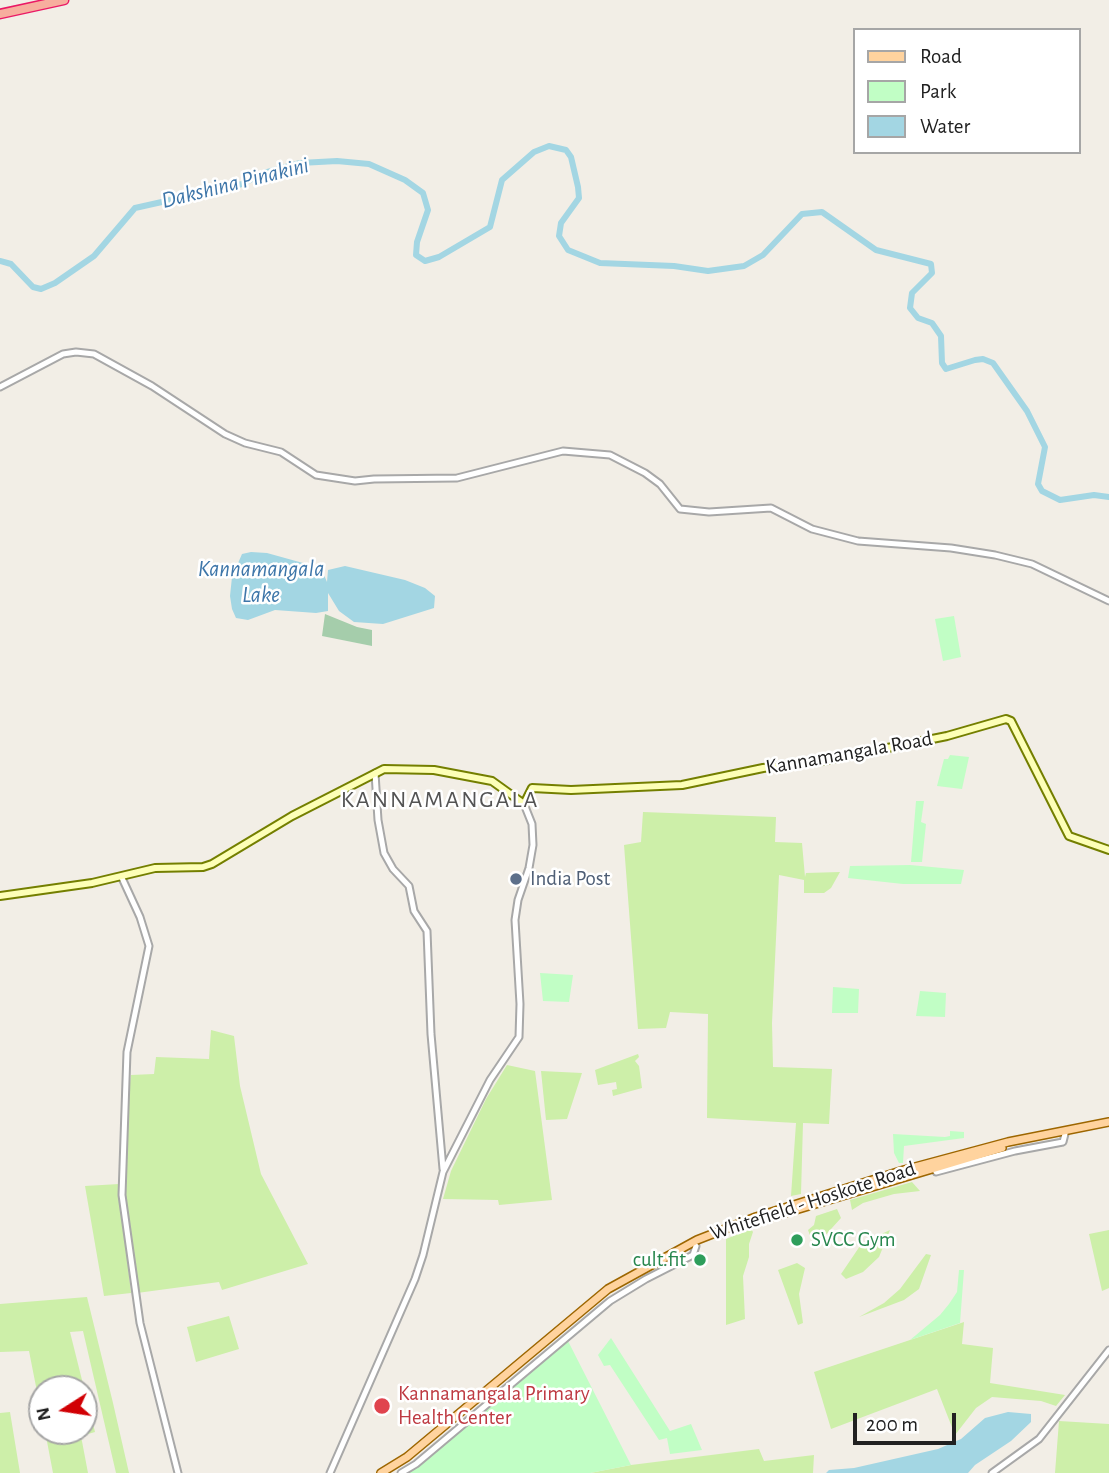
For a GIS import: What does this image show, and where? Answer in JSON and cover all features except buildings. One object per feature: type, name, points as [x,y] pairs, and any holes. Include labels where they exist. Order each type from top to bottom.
[{"type":"highway","points":[[0,14],[64,0]]},
{"type":"main road","name":"Kannamangala Road","points":[[524,804],[532,788],[572,790],[682,785],[763,768],[823,761],[956,734],[1009,720],[1069,836],[1109,850]]},
{"type":"main road","points":[[0,896],[122,877],[155,868],[203,867],[292,816],[384,769],[433,770],[492,781],[524,804]]},
{"type":"main road","name":"Whitefield - Hoskote Road","points":[[391,1473],[410,1461],[611,1294],[641,1274],[696,1246],[796,1207],[934,1168],[991,1148],[1109,1125]]},
{"type":"main road","name":"Whitefield - Hoskote Road","points":[[381,1473],[407,1457],[608,1289],[697,1240],[991,1148],[1109,1125]]},
{"type":"street","points":[[0,387],[63,354],[94,354],[152,386],[225,434],[281,453],[316,475],[355,481],[457,478],[563,451],[610,455],[652,478],[670,494],[680,509],[709,512],[771,508],[812,529],[858,541],[951,548],[995,555],[1032,564],[1109,601]]},
{"type":"street","points":[[375,773],[377,820],[384,853],[393,869],[409,886],[414,911],[427,931],[431,1034],[443,1172]]},
{"type":"street","points":[[330,1473],[411,1289],[423,1255],[443,1172],[490,1080],[519,1037],[520,1004],[515,920],[518,900],[530,869],[533,845],[532,824],[524,804]]},
{"type":"street","points":[[122,877],[140,917],[149,946],[127,1052],[122,1195],[134,1295],[178,1473]]},
{"type":"street","points":[[934,1168],[936,1172],[1015,1151],[1063,1142],[1065,1134]]},
{"type":"street","points":[[401,1473],[416,1464],[610,1301],[693,1255],[696,1246]]},
{"type":"street","points":[[992,1473],[1039,1438],[1109,1353]]},
{"type":"green space","points":[[325,614],[372,630],[372,646],[322,636]]},
{"type":"green space","points":[[954,616],[961,657],[943,661],[935,619]]},
{"type":"green space","points":[[950,755],[969,757],[962,789],[937,786],[944,759],[948,759]]},
{"type":"green space","points":[[916,801],[924,801],[921,822],[926,824],[922,862],[911,862]]},
{"type":"green space","points":[[643,812],[776,817],[775,842],[802,843],[805,877],[806,873],[840,872],[831,888],[824,893],[804,893],[804,880],[779,875],[772,1023],[773,1067],[832,1069],[829,1124],[803,1123],[801,1194],[791,1196],[796,1123],[707,1118],[708,1014],[670,1012],[666,1028],[638,1029],[624,845],[641,842]]},
{"type":"green space","points":[[910,865],[964,870],[961,884],[903,884],[848,878],[850,866]]},
{"type":"green space","points":[[540,973],[573,975],[569,1002],[543,1001]]},
{"type":"green space","points":[[833,987],[859,989],[858,1013],[832,1013]]},
{"type":"green space","points":[[920,991],[946,993],[945,1017],[916,1016]]},
{"type":"green space","points":[[211,1030],[234,1036],[240,1086],[261,1174],[308,1264],[222,1290],[219,1282],[137,1293],[124,1179],[126,1114],[131,1075],[154,1074],[156,1057],[209,1059]]},
{"type":"green space","points":[[638,1054],[639,1057],[635,1061],[639,1066],[642,1088],[613,1096],[612,1090],[617,1089],[616,1082],[598,1085],[595,1070]]},
{"type":"green space","points":[[507,1065],[535,1071],[552,1200],[499,1205],[498,1200],[443,1199],[451,1171],[486,1099]]},
{"type":"green space","points":[[541,1071],[582,1073],[567,1119],[546,1120]]},
{"type":"green space","points":[[950,1131],[964,1132],[964,1138],[904,1146],[903,1163],[899,1163],[894,1153],[893,1134],[945,1137],[950,1136]]},
{"type":"green space","points":[[912,1182],[920,1191],[894,1194],[863,1203],[852,1210],[850,1200]]},
{"type":"green space","points":[[119,1184],[131,1293],[104,1296],[85,1186]]},
{"type":"green space","points":[[837,1209],[841,1218],[822,1239],[812,1241],[808,1230],[814,1225],[816,1216]]},
{"type":"green space","points":[[751,1229],[753,1232],[749,1257],[743,1276],[745,1319],[726,1325],[726,1239]]},
{"type":"green space","points":[[890,1230],[879,1257],[863,1272],[846,1279],[841,1274],[862,1243]]},
{"type":"green space","points":[[1109,1230],[1109,1288],[1102,1291],[1089,1234]]},
{"type":"green space","points":[[926,1254],[931,1255],[919,1289],[904,1300],[859,1317],[884,1303],[900,1289]]},
{"type":"green space","points":[[797,1263],[805,1268],[799,1294],[803,1323],[798,1325],[778,1270]]},
{"type":"green space","points":[[959,1270],[964,1270],[960,1323],[910,1340],[949,1304],[957,1292]]},
{"type":"green space","points":[[87,1297],[129,1473],[116,1473],[98,1396],[98,1375],[93,1375],[83,1331],[70,1332],[81,1375],[34,1375],[29,1351],[0,1352],[0,1304]]},
{"type":"green space","points":[[229,1316],[239,1349],[196,1362],[187,1327]]},
{"type":"green space","points":[[964,1322],[962,1344],[993,1348],[990,1383],[1065,1395],[1056,1406],[1041,1401],[992,1397],[976,1408],[955,1435],[937,1389],[831,1429],[814,1372]]},
{"type":"green space","points":[[611,1338],[670,1431],[691,1424],[702,1450],[670,1454],[667,1438],[659,1440],[610,1365],[604,1366],[598,1355]]},
{"type":"green space","points":[[568,1341],[631,1465],[590,1473],[405,1473]]},
{"type":"green space","points":[[10,1412],[20,1473],[0,1473],[0,1413]]},
{"type":"green space","points":[[1059,1421],[1109,1424],[1109,1473],[1055,1473]]},
{"type":"green space","points":[[48,1445],[83,1445],[88,1473],[53,1473]]},
{"type":"green space","points":[[759,1449],[764,1461],[814,1455],[813,1473],[590,1473],[631,1465]]},
{"type":"water","name":"Kannamangala Lake","points":[[267,553],[321,568],[327,582],[328,570],[345,566],[405,580],[425,588],[435,596],[434,608],[383,624],[354,622],[339,611],[328,593],[328,611],[316,613],[275,610],[248,620],[236,618],[230,596],[232,577],[242,554]]},
{"type":"water","points":[[1008,1412],[1031,1414],[1031,1422],[1011,1441],[975,1465],[968,1473],[826,1473],[829,1470],[854,1468],[938,1449],[961,1439],[985,1418]]},
{"type":"waterway","name":"Dakshina Pinakini","points":[[0,261],[11,264],[33,287],[41,289],[55,283],[94,256],[135,208],[242,184],[264,173],[300,163],[337,161],[369,164],[405,180],[423,193],[428,210],[417,242],[416,255],[425,261],[439,257],[490,227],[502,180],[534,152],[549,146],[566,150],[571,157],[578,187],[579,198],[561,223],[559,236],[568,250],[600,263],[674,266],[708,271],[744,266],[763,255],[802,214],[822,212],[876,250],[931,264],[932,273],[912,293],[910,308],[918,318],[932,323],[941,336],[942,363],[946,369],[975,360],[983,359],[993,363],[1027,411],[1045,447],[1038,484],[1042,491],[1060,500],[1094,495],[1109,497]]},
{"type":"place","name":"India Post","points":[[516,879]]},
{"type":"place","name":"SVCC Gym","points":[[797,1240]]},
{"type":"place","name":"cult.fit","points":[[700,1260]]},
{"type":"place","name":"Kannamangala Primary Health Center","points":[[382,1406]]},
{"type":"district","name":"KANNAMANGALA","points":[[440,800]]}]
